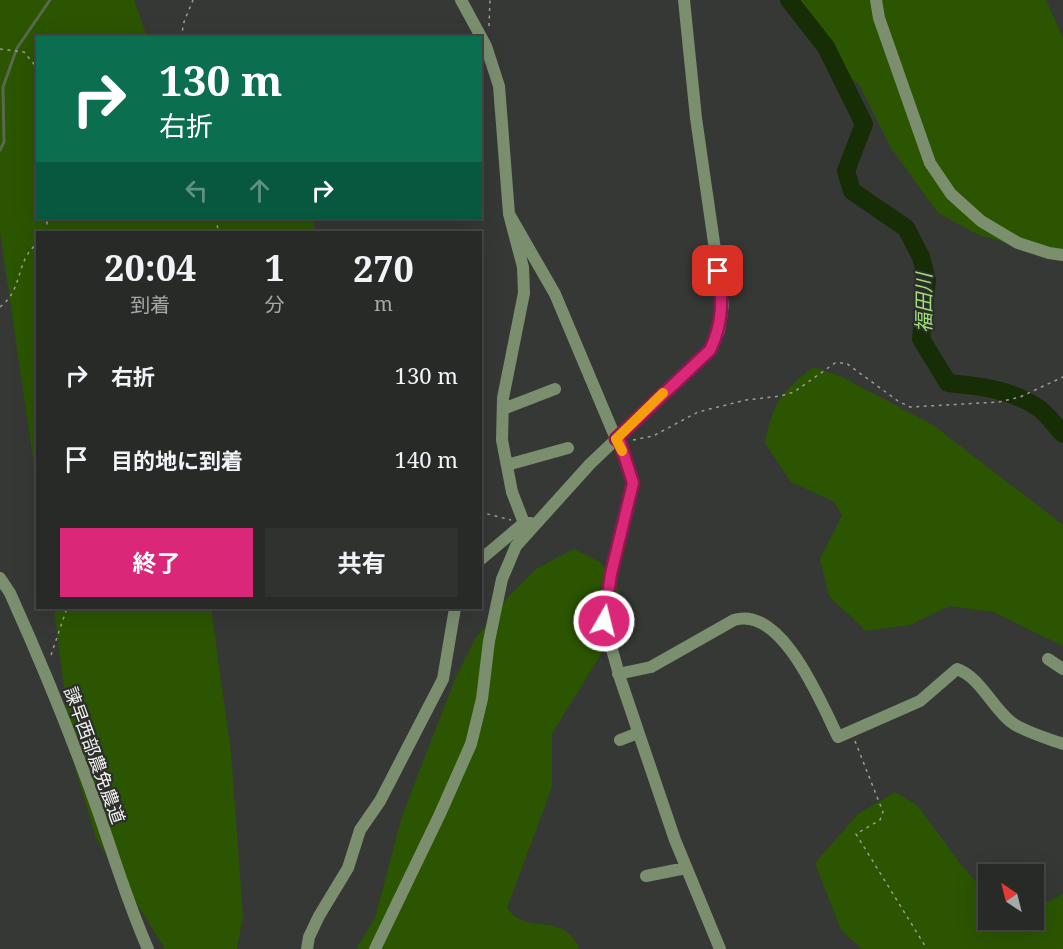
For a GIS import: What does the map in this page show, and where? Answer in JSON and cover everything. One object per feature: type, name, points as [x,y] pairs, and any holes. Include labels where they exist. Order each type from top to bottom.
[{"type":"street","points":[[461,0],[481,36]]},
{"type":"street","points":[[375,949],[471,744],[482,699],[489,641],[502,579],[516,546],[590,464],[618,441],[710,350],[719,331],[723,305],[694,106],[684,0]]},
{"type":"street","points":[[876,0],[879,18],[930,163],[951,194],[981,221],[1018,243],[1049,254],[1063,255]]},
{"type":"street","points":[[482,39],[499,86],[509,214],[523,267],[524,293],[503,398],[502,440],[512,492],[524,523]]},
{"type":"street","points":[[509,214],[555,294],[618,441],[633,483],[611,574],[604,621],[618,674],[638,733],[686,868],[720,949]]},
{"type":"street","points":[[503,410],[555,389]]},
{"type":"street","points":[[507,465],[568,448]]},
{"type":"street","points":[[482,558],[524,523],[538,523]]},
{"type":"street","name":"諫早西部農免農道","points":[[0,578],[10,593],[45,671],[148,949]]},
{"type":"street","points":[[307,949],[309,937],[319,916],[348,868],[360,830],[381,801],[443,679],[455,609]]},
{"type":"street","points":[[618,674],[651,667],[734,620],[745,617],[757,620],[780,637],[809,677],[838,737],[920,701],[957,669],[977,683],[990,701],[1012,723],[1063,744]]},
{"type":"street","points":[[1048,659],[1063,669]]},
{"type":"street","points":[[620,740],[638,733]]},
{"type":"street","points":[[646,876],[686,868]]},
{"type":"path","points":[[181,36],[184,22],[193,0]]},
{"type":"path","points":[[486,46],[490,0]]},
{"type":"path","points":[[0,49],[24,51],[36,66]]},
{"type":"path","points":[[0,307],[9,300],[18,284],[22,263],[36,246]]},
{"type":"path","points":[[618,441],[653,436],[698,412],[746,400],[782,396],[794,392],[835,363],[846,363],[910,407],[999,402],[1020,397],[1063,377]]},
{"type":"path","points":[[482,512],[524,523]]},
{"type":"path","points":[[45,671],[67,609]]},
{"type":"path","points":[[851,732],[883,812],[880,820],[856,834],[927,949]]},
{"type":"green space","points":[[0,0],[134,0],[147,36],[36,36],[36,219],[313,219],[315,231],[36,231],[36,479],[0,232]]},
{"type":"green space","points":[[799,0],[1046,0],[1063,38],[1063,260],[977,234],[938,213],[891,148],[859,84],[831,65],[800,12]]},
{"type":"green space","points":[[813,367],[840,376],[933,425],[1063,525],[1063,646],[993,612],[949,606],[910,625],[866,631],[829,596],[820,559],[842,515],[833,501],[791,482],[765,443],[771,417],[780,399]]},
{"type":"green space","points":[[574,549],[600,562],[619,589],[615,617],[601,654],[552,734],[552,787],[507,908],[518,919],[564,929],[580,949],[356,949],[375,918],[402,816],[455,679],[475,639],[507,598],[537,568]]},
{"type":"green space","points":[[54,609],[211,609],[231,753],[243,916],[237,949],[165,949],[96,838],[73,761]]},
{"type":"green space","points":[[895,792],[917,805],[978,884],[978,930],[1044,930],[1044,904],[1063,894],[1063,949],[862,949],[841,930],[815,863],[858,814]]},
{"type":"waterway","points":[[0,150],[4,142],[3,87],[17,48],[50,0]]},
{"type":"waterway","name":"福田川","points":[[789,0],[826,47],[864,124],[846,171],[852,191],[906,228],[921,257],[927,280],[921,339],[948,383],[983,387],[1016,396],[1041,410],[1063,434]]},
{"type":"slow traffic","points":[[622,451],[620,442],[616,439],[663,393]]},
{"type":"route","points":[[604,621],[611,574],[633,483],[620,442],[616,439],[645,409],[710,350],[719,331],[723,305],[718,271]]}]
